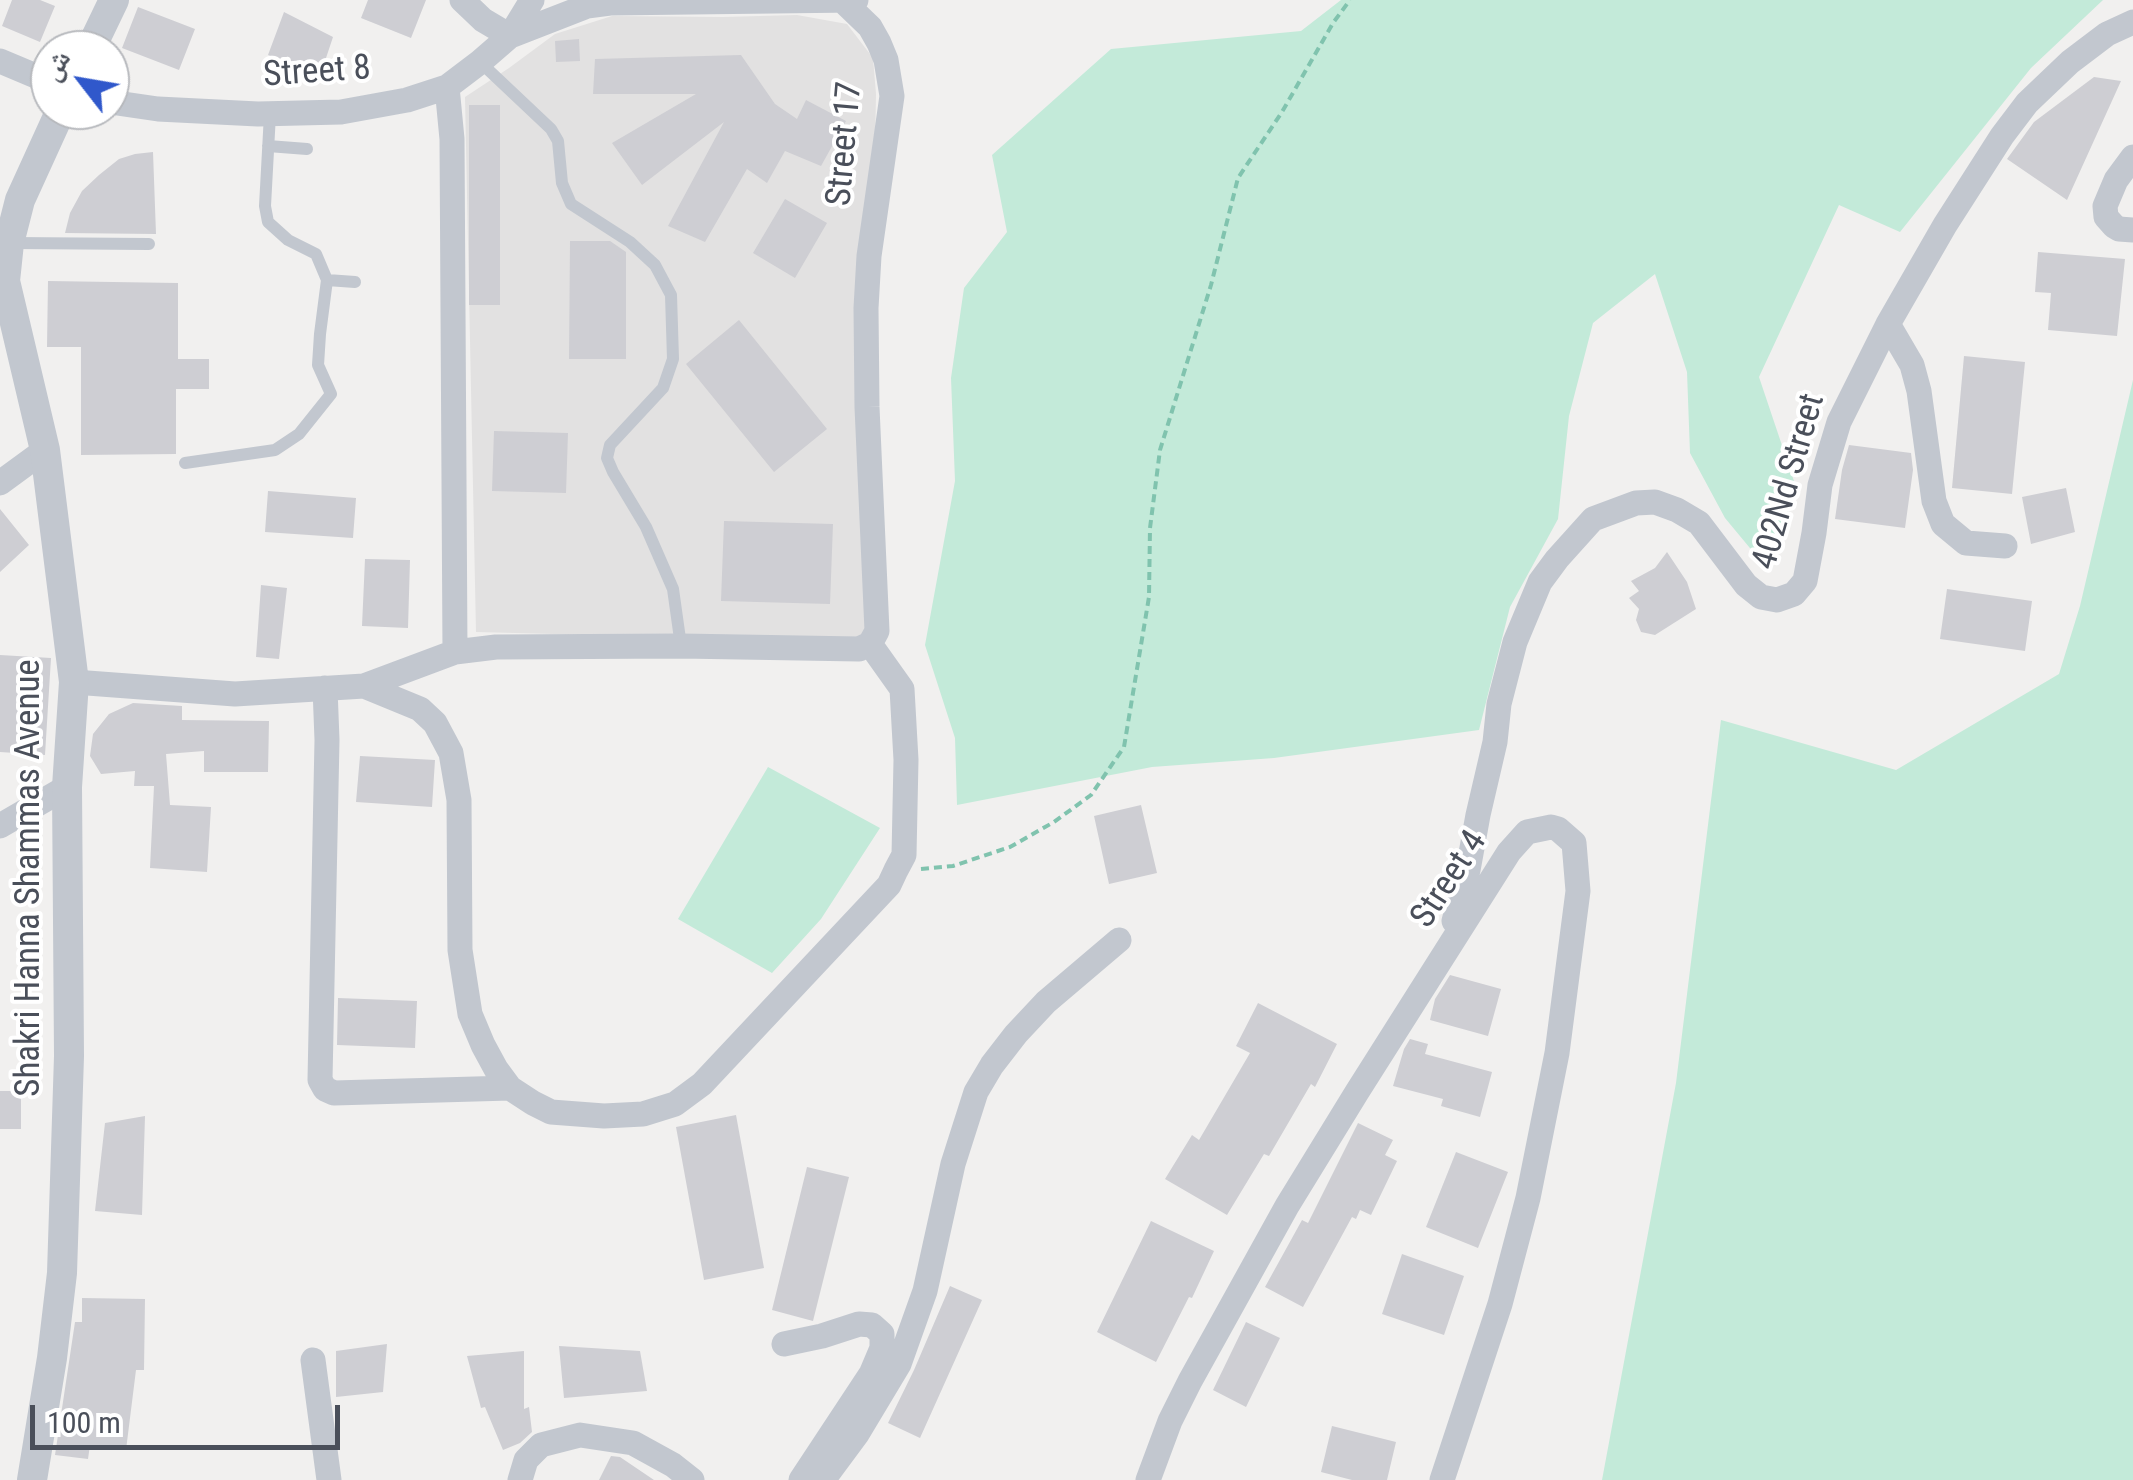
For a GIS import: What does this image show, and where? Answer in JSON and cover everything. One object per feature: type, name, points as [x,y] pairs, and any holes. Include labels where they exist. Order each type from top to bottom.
[{"type":"street","points":[[100,30],[114,0]]},
{"type":"street","points":[[462,0],[482,20],[510,36],[532,0]]},
{"type":"street","name":"Street 17","points":[[510,36],[587,6],[610,3],[850,1],[879,43],[892,96],[869,256],[867,407],[877,631],[870,644]]},
{"type":"street","name":"402Nd Street","points":[[1445,952],[1468,870],[1511,658],[1526,612],[1540,582],[1557,559],[1594,519],[1636,503],[1655,502],[1699,523],[1740,578],[1761,598],[1777,600],[1794,594],[1804,581],[1820,485],[1839,422],[1888,324],[1954,212],[2027,103],[2070,62],[2107,34],[2133,22]]},
{"type":"street","name":"Street 8","points":[[130,104],[270,114],[341,112],[407,100],[446,87],[510,36]]},
{"type":"street","points":[[0,61],[30,74]]},
{"type":"street","points":[[446,87],[452,139],[456,652]]},
{"type":"street","name":"Shakri Hanna Shammas Avenue","points":[[32,1480],[62,1272],[69,1056],[67,787],[74,682],[45,450],[2,280],[20,200],[53,130]]},
{"type":"street","points":[[2133,157],[2116,180],[2105,206],[2106,217],[2114,226],[2133,230]]},
{"type":"street","points":[[1888,324],[1916,378],[1934,500],[1943,524],[1966,543],[2006,546]]},
{"type":"street","points":[[0,483],[45,450]]},
{"type":"street","points":[[74,682],[235,694],[364,686],[456,652],[496,648],[858,649],[870,644],[902,688],[904,855],[889,885],[735,1051],[675,1104],[643,1114],[551,1112],[510,1088],[483,1046],[470,1014],[460,950],[459,800],[451,754],[435,723],[420,709],[364,686]]},
{"type":"street","points":[[325,688],[320,1080],[334,1093],[510,1088]]},
{"type":"street","points":[[0,826],[67,787]]},
{"type":"street","name":"Street 4","points":[[1148,1480],[1170,1420],[1287,1206],[1501,864],[1523,834],[1551,827],[1574,843],[1578,891],[1557,1053],[1528,1198],[1500,1304],[1442,1480]]},
{"type":"street","points":[[823,1480],[900,1364],[926,1291],[953,1164],[976,1092],[1026,1023],[1119,940]]},
{"type":"street","points":[[784,1344],[859,1324],[872,1325],[882,1334],[882,1348],[870,1374],[800,1480]]},
{"type":"street","points":[[313,1360],[329,1480]]},
{"type":"street","points":[[520,1480],[526,1460],[541,1445],[580,1435],[633,1444],[692,1480]]},
{"type":"lane","points":[[480,62],[551,129],[558,141],[562,183],[571,204],[630,242],[655,266],[672,295],[672,359],[663,388],[610,444],[608,458],[646,527],[673,589],[681,646]]},
{"type":"lane","points":[[185,463],[275,450],[299,434],[332,394],[318,365],[328,280],[316,254],[288,240],[268,222],[264,206],[270,114]]},
{"type":"lane","points":[[268,146],[307,149]]},
{"type":"lane","points":[[9,243],[149,244]]},
{"type":"lane","points":[[328,280],[354,282]]},
{"type":"path","points":[[896,870],[953,866],[1010,847],[1091,795],[1124,746],[1149,597],[1150,528],[1160,450],[1211,285],[1238,178],[1350,0]]},
{"type":"shaded area","points":[[797,15],[847,24],[873,58],[876,94],[866,642],[476,632],[465,97],[555,34],[612,16]]},
{"type":"green space","points":[[1341,0],[2103,0],[2031,68],[1900,232],[1839,205],[1759,377],[1797,490],[1764,565],[1725,518],[1690,453],[1687,372],[1655,274],[1593,323],[1569,416],[1558,519],[1510,607],[1479,730],[1274,758],[1152,767],[957,805],[955,738],[925,645],[955,481],[951,378],[964,288],[1007,232],[992,155],[1111,49],[1301,31]]},
{"type":"green space","points":[[2133,380],[2133,1480],[1602,1480],[1676,1083],[1721,720],[1896,770],[2059,674],[2080,606]]},
{"type":"green space","points":[[768,767],[880,828],[821,919],[772,973],[678,919]]},
{"type":"building","points":[[12,0],[40,0],[55,6],[45,30],[30,30],[30,38],[2,26]]},
{"type":"building","points":[[368,0],[426,0],[411,38],[361,18]]},
{"type":"building","points":[[138,7],[195,29],[179,70],[130,51],[129,30]]},
{"type":"building","points":[[284,12],[333,37],[320,76],[268,55]]},
{"type":"building","points":[[579,39],[580,61],[556,62],[555,41]]},
{"type":"building","points":[[741,55],[775,104],[797,119],[806,100],[846,121],[821,166],[785,151],[767,183],[747,169],[705,242],[668,226],[724,122],[642,185],[612,143],[696,94],[593,94],[595,59]]},
{"type":"building","points":[[2094,77],[2121,81],[2067,200],[2007,159],[2034,122]]},
{"type":"building","points":[[469,105],[500,105],[500,305],[469,305]]},
{"type":"building","points":[[153,152],[156,234],[65,233],[82,191],[99,175],[119,159]]},
{"type":"building","points":[[785,199],[827,223],[795,278],[753,253]]},
{"type":"building","points":[[570,241],[610,241],[626,252],[626,359],[569,359]]},
{"type":"building","points":[[2038,252],[2125,259],[2117,336],[2048,330],[2051,293],[2035,292]]},
{"type":"building","points":[[48,281],[178,283],[178,359],[209,359],[209,389],[176,389],[176,454],[81,455],[81,347],[47,347]]},
{"type":"building","points":[[739,320],[827,429],[774,472],[686,364]]},
{"type":"building","points":[[1964,356],[2025,362],[2012,494],[1952,488]]},
{"type":"building","points":[[494,431],[568,433],[566,493],[492,491]]},
{"type":"building","points":[[1849,445],[1911,453],[1913,470],[1905,528],[1835,519]]},
{"type":"building","points":[[2066,488],[2075,532],[2031,544],[2022,497]]},
{"type":"building","points":[[268,491],[356,498],[353,538],[265,532]]},
{"type":"building","points":[[0,509],[29,545],[0,572]]},
{"type":"building","points":[[724,521],[833,524],[830,604],[721,601]]},
{"type":"building","points":[[1667,552],[1687,582],[1696,609],[1655,635],[1641,632],[1636,620],[1639,609],[1629,598],[1639,591],[1631,581],[1655,568]]},
{"type":"building","points":[[365,559],[410,560],[408,628],[362,626]]},
{"type":"building","points":[[261,585],[287,588],[279,659],[256,657]]},
{"type":"building","points":[[1947,589],[2032,601],[2025,651],[1940,639]]},
{"type":"building","points":[[0,655],[51,658],[45,755],[0,752]]},
{"type":"building","points":[[133,703],[182,706],[182,720],[269,721],[268,772],[204,772],[204,751],[166,754],[170,805],[211,807],[207,872],[150,868],[154,786],[134,786],[135,771],[101,774],[90,756],[93,734],[109,714]]},
{"type":"building","points":[[360,756],[435,760],[432,807],[356,802]]},
{"type":"building","points":[[1141,805],[1157,873],[1109,884],[1094,816]]},
{"type":"building","points":[[1450,975],[1501,989],[1488,1036],[1430,1020],[1435,999]]},
{"type":"building","points":[[338,998],[417,1001],[415,1048],[337,1045]]},
{"type":"building","points":[[1258,1003],[1337,1044],[1315,1087],[1311,1084],[1269,1156],[1264,1154],[1227,1215],[1165,1179],[1192,1135],[1199,1140],[1250,1053],[1236,1046]]},
{"type":"building","points":[[1410,1039],[1428,1044],[1425,1054],[1492,1072],[1480,1117],[1441,1106],[1443,1099],[1393,1086]]},
{"type":"building","points":[[0,1091],[21,1091],[21,1129],[0,1129]]},
{"type":"building","points":[[736,1115],[764,1268],[704,1280],[676,1127]]},
{"type":"building","points":[[145,1116],[142,1215],[95,1211],[105,1123]]},
{"type":"building","points":[[1358,1123],[1393,1140],[1385,1155],[1397,1161],[1371,1215],[1360,1210],[1356,1219],[1352,1217],[1303,1307],[1265,1287],[1302,1220],[1308,1223]]},
{"type":"building","points":[[1456,1152],[1508,1172],[1478,1248],[1426,1227]]},
{"type":"building","points":[[807,1167],[849,1177],[813,1321],[772,1310]]},
{"type":"building","points":[[1151,1221],[1214,1251],[1156,1362],[1097,1332]]},
{"type":"building","points":[[1402,1254],[1464,1276],[1444,1335],[1382,1314]]},
{"type":"building","points":[[950,1286],[982,1300],[920,1438],[888,1423]]},
{"type":"building","points":[[82,1298],[145,1299],[144,1370],[136,1370],[126,1450],[90,1445],[88,1459],[55,1455],[75,1322],[82,1322]]},
{"type":"building","points":[[1246,1322],[1280,1338],[1246,1407],[1213,1390]]},
{"type":"building","points":[[387,1344],[383,1392],[336,1397],[336,1351]]},
{"type":"building","points":[[559,1346],[640,1351],[647,1391],[564,1398]]},
{"type":"building","points":[[524,1351],[524,1409],[529,1407],[532,1432],[520,1443],[503,1450],[485,1407],[481,1408],[467,1356]]},
{"type":"building","points":[[1332,1426],[1396,1442],[1387,1480],[1352,1480],[1321,1472]]},
{"type":"building","points":[[611,1456],[620,1457],[654,1480],[599,1480]]}]
